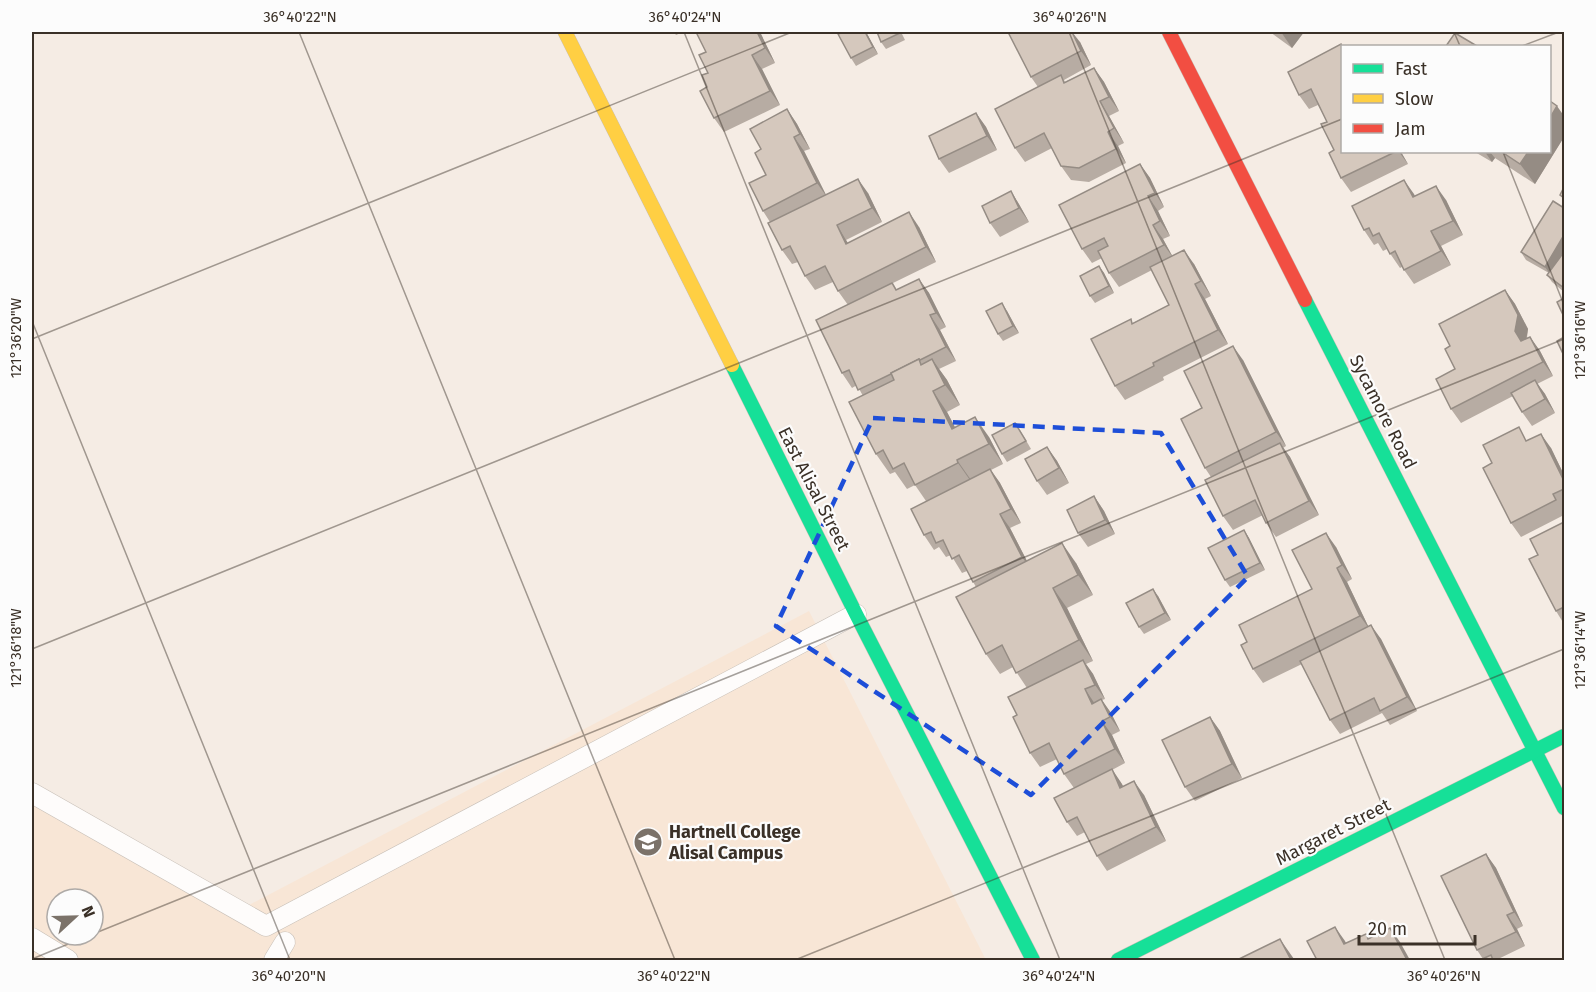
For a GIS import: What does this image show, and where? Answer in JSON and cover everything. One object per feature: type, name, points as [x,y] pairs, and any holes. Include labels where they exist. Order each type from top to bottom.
[{"type":"street","name":"East Alisal Street","points":[[565,32],[856,614],[1033,960]]},
{"type":"street","name":"Sycamore Road","points":[[1169,32],[1564,808]]},
{"type":"street","name":"Margaret Street","points":[[1118,960],[1564,736]]},
{"type":"lane","points":[[32,793],[266,926],[856,614]]},
{"type":"lane","points":[[32,939],[68,960]]},
{"type":"lane","points":[[274,960],[285,942]]},
{"type":"highlighted area","points":[[873,418],[1161,433],[1248,577],[1031,795],[776,626]]},
{"type":"shaded area","name":"Hartnell College Alisal Campus","points":[[809,611],[986,960],[32,960],[32,785],[230,915]]},
{"type":"building","points":[[696,32],[757,32],[765,48],[752,55],[770,91],[714,118],[700,91],[707,87],[702,75],[708,73],[699,55],[706,52]]},
{"type":"building","points":[[865,32],[873,47],[851,58],[838,34]]},
{"type":"building","points":[[877,32],[899,32],[900,33],[881,42]]},
{"type":"building","points":[[1008,32],[1072,32],[1081,51],[1031,77]]},
{"type":"building","points":[[1455,33],[1475,45],[1447,45]]},
{"type":"building","points":[[1341,44],[1341,153],[1393,153],[1341,178],[1329,153],[1334,150],[1321,124],[1327,122],[1311,89],[1299,95],[1288,72]]},
{"type":"building","points":[[1094,68],[1109,97],[1100,101],[1114,128],[1108,132],[1116,149],[1079,168],[1061,166],[1044,133],[1015,148],[995,109],[1061,75],[1064,83]]},
{"type":"building","points":[[1551,102],[1557,106],[1551,116]]},
{"type":"building","points":[[787,109],[800,134],[794,137],[817,183],[763,211],[749,183],[766,175],[755,153],[761,149],[750,129]]},
{"type":"building","points":[[976,113],[987,136],[939,159],[929,136]]},
{"type":"building","points":[[1504,153],[1527,153],[1520,164]]},
{"type":"building","points":[[1140,164],[1155,193],[1148,196],[1160,221],[1153,225],[1164,245],[1109,273],[1098,251],[1108,246],[1104,238],[1082,249],[1059,205]]},
{"type":"building","points":[[858,179],[872,208],[837,225],[846,244],[909,212],[926,247],[838,291],[825,266],[805,276],[790,246],[782,250],[768,223]]},
{"type":"building","points":[[1404,180],[1413,197],[1436,186],[1453,221],[1431,231],[1441,251],[1404,270],[1395,251],[1390,254],[1379,233],[1373,236],[1369,228],[1364,230],[1352,206]]},
{"type":"building","points":[[1011,191],[1019,208],[990,223],[982,206]]},
{"type":"building","points":[[1553,201],[1564,208],[1564,235],[1545,267],[1521,252]]},
{"type":"building","points":[[1184,250],[1201,281],[1195,284],[1218,330],[1153,363],[1154,366],[1115,386],[1091,339],[1131,319],[1132,324],[1169,305],[1150,267]]},
{"type":"building","points":[[1564,252],[1564,288],[1547,275]]},
{"type":"building","points":[[1099,266],[1109,286],[1090,296],[1080,276]]},
{"type":"building","points":[[919,279],[936,313],[930,315],[946,347],[858,390],[849,370],[842,373],[816,320],[892,283],[896,290]]},
{"type":"building","points":[[1505,290],[1518,315],[1515,331],[1521,341],[1530,337],[1543,362],[1451,409],[1436,379],[1455,369],[1445,349],[1450,346],[1439,324]]},
{"type":"building","points":[[1564,298],[1564,317],[1557,302]]},
{"type":"building","points":[[1002,303],[1013,326],[998,334],[986,311]]},
{"type":"building","points":[[1564,337],[1564,356],[1557,341]]},
{"type":"building","points":[[1233,346],[1276,432],[1205,468],[1181,419],[1202,408],[1184,371]]},
{"type":"building","points":[[919,359],[921,365],[932,359],[945,385],[933,391],[952,429],[975,417],[989,444],[915,485],[904,463],[893,469],[883,450],[876,454],[849,402],[894,380],[891,373]]},
{"type":"building","points":[[1535,380],[1545,399],[1522,412],[1511,393]]},
{"type":"building","points":[[1015,423],[1026,441],[1002,454],[992,435]]},
{"type":"building","points":[[1519,427],[1526,441],[1541,434],[1564,481],[1564,489],[1553,494],[1556,500],[1511,523],[1483,468],[1492,463],[1483,445]]},
{"type":"building","points":[[1280,443],[1309,501],[1266,523],[1255,500],[1223,516],[1205,480]]},
{"type":"building","points":[[1047,447],[1059,468],[1037,481],[1025,459]]},
{"type":"building","points":[[990,469],[1011,509],[1000,514],[1022,557],[973,582],[959,555],[952,559],[943,540],[936,543],[931,532],[924,535],[911,509]]},
{"type":"building","points":[[1094,496],[1105,520],[1078,533],[1067,510]]},
{"type":"building","points":[[1564,522],[1564,607],[1556,611],[1529,559],[1538,555],[1530,539]]},
{"type":"building","points":[[1244,530],[1260,563],[1225,580],[1208,548]]},
{"type":"building","points":[[1326,533],[1342,565],[1337,568],[1360,616],[1253,669],[1241,645],[1247,642],[1239,625],[1312,589],[1292,550]]},
{"type":"building","points":[[1062,543],[1078,575],[1053,588],[1079,640],[1016,673],[1002,645],[986,654],[956,597]]},
{"type":"building","points":[[1153,589],[1165,613],[1139,627],[1126,603]]},
{"type":"building","points":[[1371,625],[1407,697],[1380,711],[1374,698],[1330,720],[1300,661]]},
{"type":"building","points":[[1083,660],[1095,685],[1085,689],[1092,704],[1101,699],[1110,717],[1102,721],[1115,749],[1064,774],[1049,743],[1030,753],[1013,717],[1017,715],[1008,697]]},
{"type":"building","points":[[1210,717],[1232,764],[1185,787],[1162,740]]},
{"type":"building","points":[[1112,769],[1120,788],[1134,781],[1156,827],[1097,856],[1077,817],[1067,822],[1054,798]]},
{"type":"building","points":[[1486,854],[1514,912],[1507,915],[1516,932],[1477,950],[1441,876]]},
{"type":"building","points":[[1335,927],[1344,944],[1366,934],[1368,939],[1390,928],[1407,960],[1317,960],[1307,941]]},
{"type":"building","points":[[1280,939],[1291,960],[1237,960]]},
{"type":"building","points":[[1491,955],[1493,960],[1480,960]]},
{"type":"traffic: fast","points":[[1305,300],[1564,808]]},
{"type":"traffic: fast","points":[[732,365],[1033,960]]},
{"type":"traffic: fast","points":[[1118,960],[1564,736]]},
{"type":"traffic: slow","points":[[565,32],[732,365]]},
{"type":"traffic: jam","points":[[1169,32],[1305,300]]},
{"type":"place","name":"Hartnell College Alisal Campus","points":[[648,842]]}]
